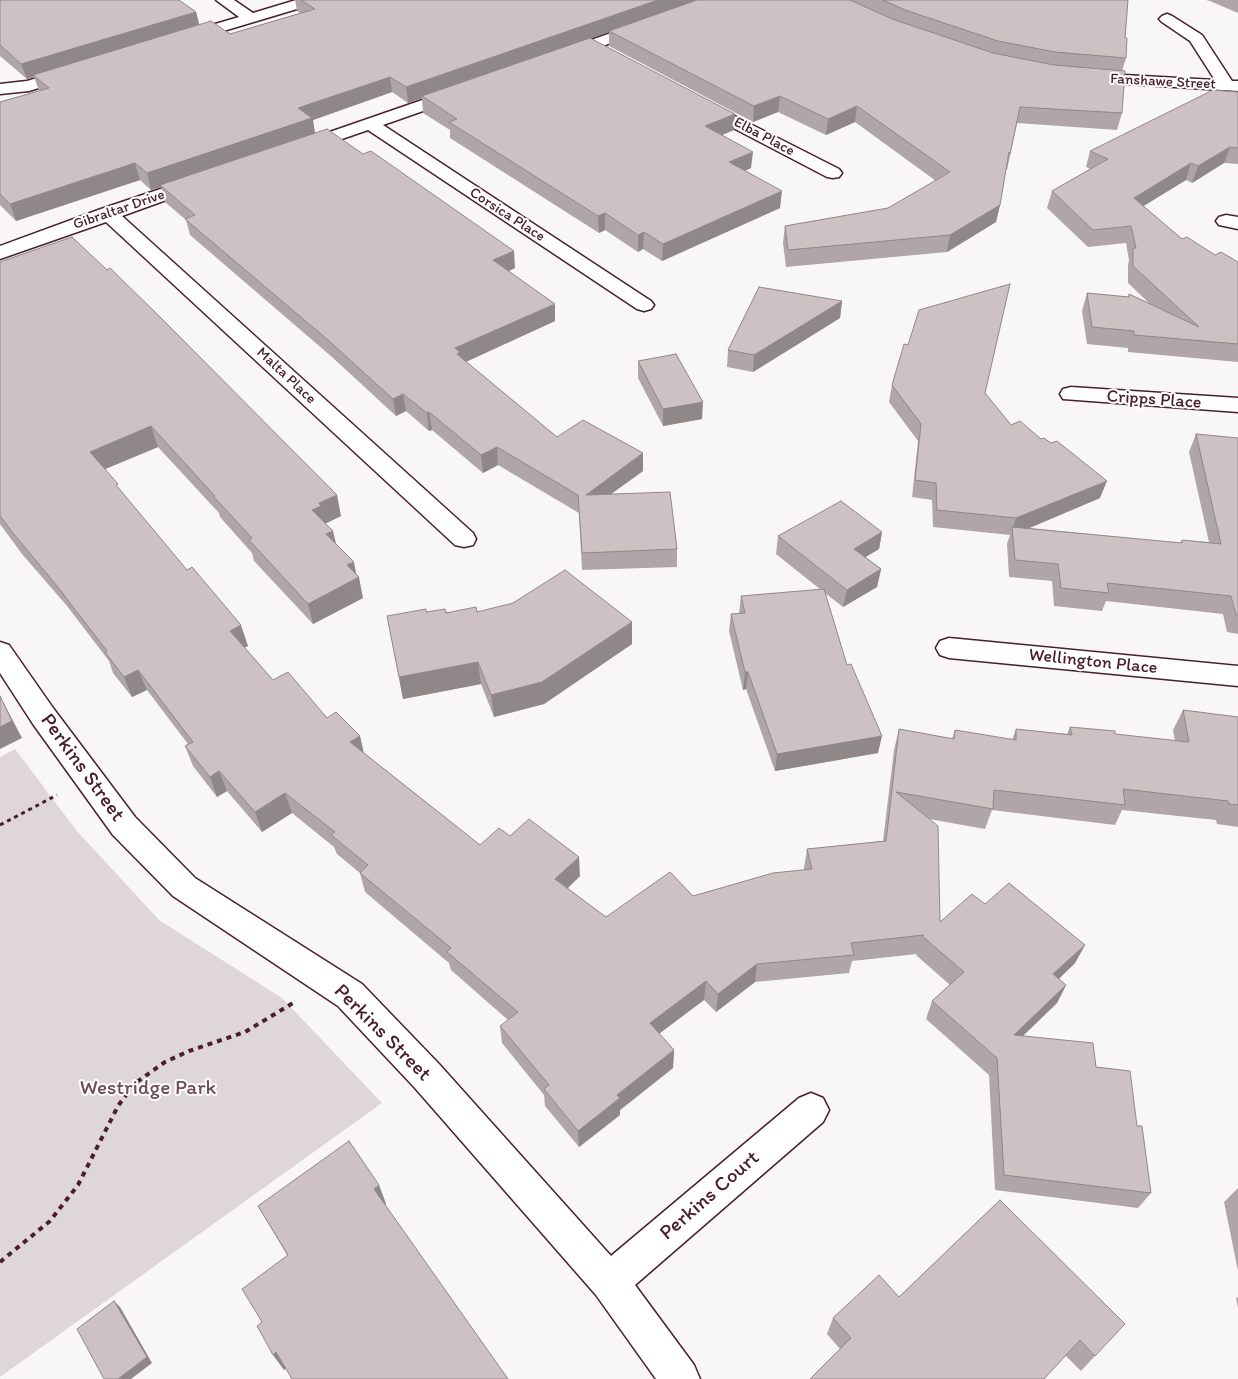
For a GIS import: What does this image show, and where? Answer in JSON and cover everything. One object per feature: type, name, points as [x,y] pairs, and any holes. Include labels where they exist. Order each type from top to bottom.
[{"type":"street","points":[[224,0],[251,18]]},
{"type":"street","points":[[168,43],[312,0]]},
{"type":"street","points":[[1167,19],[1196,38],[1232,86]]},
{"type":"street","points":[[544,62],[664,20]]},
{"type":"street","points":[[590,46],[607,54]]},
{"type":"street","points":[[0,89],[29,86],[84,69]]},
{"type":"street","name":"Fanshawe Street","points":[[1070,76],[1232,86]]},
{"type":"street","points":[[286,153],[471,88]]},
{"type":"street","name":"Elba Place","points":[[685,95],[833,172]]},
{"type":"street","name":"Corsica Place","points":[[370,124],[644,305]]},
{"type":"street","name":"Gibraltar Drive","points":[[0,253],[108,213],[211,178]]},
{"type":"street","name":"Malta Place","points":[[108,213],[464,539]]},
{"type":"street","name":"Cripps Place","points":[[1071,394],[1238,405]]},
{"type":"street","name":"Wellington Place","points":[[949,648],[1238,676]]},
{"type":"street","name":"Perkins Street","points":[[0,652],[124,826],[184,886],[350,995],[427,1076],[609,1282],[680,1379]]},
{"type":"street","name":"Perkins Court","points":[[609,1282],[811,1110]]},
{"type":"path","points":[[0,826],[89,779]]},
{"type":"path","points":[[0,1262],[50,1221],[78,1186],[118,1106],[134,1084],[165,1062],[189,1050],[245,1032],[330,982]]},
{"type":"green space","name":"Westridge Park","points":[[15,749],[76,830],[159,920],[282,998],[382,1103],[0,1377],[0,757]]},
{"type":"building","points":[[0,0],[179,0],[196,12],[21,64],[0,45]]},
{"type":"building","points":[[301,0],[658,0],[406,87],[390,77],[298,108],[312,118],[147,173],[135,163],[10,204],[0,194],[0,102],[49,88],[33,75],[211,21],[230,34],[315,9]]},
{"type":"building","points":[[697,0],[850,0],[892,19],[993,53],[1054,65],[1125,71],[1122,113],[1020,107],[1010,154],[1009,152],[1000,205],[950,235],[788,250],[785,226],[888,208],[950,172],[857,106],[828,119],[780,96],[754,106],[609,31]]},
{"type":"building","points":[[883,0],[1128,0],[1125,38],[1127,38],[1126,58],[1055,52],[998,41],[905,10]]},
{"type":"building","points":[[590,38],[735,114],[705,126],[753,152],[729,162],[782,191],[663,244],[644,232],[638,235],[605,213],[598,216],[449,122],[457,119],[422,96]]},
{"type":"building","points":[[1213,90],[1238,92],[1238,148],[1230,147],[1198,166],[1191,163],[1134,198],[1182,239],[1187,237],[1215,255],[1221,252],[1238,262],[1238,344],[1134,335],[1134,331],[1092,327],[1087,293],[1129,297],[1129,294],[1199,327],[1133,266],[1133,248],[1136,248],[1131,226],[1093,230],[1052,191],[1108,159],[1090,151]]},
{"type":"building","points":[[327,129],[363,154],[371,151],[514,251],[493,260],[555,304],[455,348],[460,352],[457,354],[557,437],[583,420],[643,453],[586,495],[670,492],[677,549],[582,553],[578,495],[497,447],[481,455],[429,412],[427,413],[403,394],[393,399],[328,340],[185,219],[195,215],[160,185]]},
{"type":"building","points":[[72,237],[107,270],[110,268],[337,495],[319,503],[321,506],[312,510],[333,531],[326,534],[354,562],[347,565],[359,577],[308,604],[249,540],[252,538],[151,426],[90,452],[187,570],[192,567],[241,625],[230,631],[273,680],[288,672],[327,718],[336,712],[360,736],[350,742],[480,845],[499,828],[510,836],[529,819],[579,857],[555,879],[606,917],[670,872],[693,896],[773,873],[812,869],[807,849],[886,841],[899,729],[954,739],[955,730],[1016,740],[1016,729],[1072,735],[1070,727],[1115,731],[1115,734],[1189,742],[1183,710],[1238,717],[1238,805],[1229,804],[1228,801],[1123,789],[1125,805],[994,790],[993,809],[896,792],[938,826],[940,922],[972,894],[985,904],[1009,883],[1085,945],[1053,974],[1066,985],[1014,1035],[1093,1043],[1096,1067],[1130,1071],[1137,1126],[1142,1126],[1151,1193],[1004,1175],[997,1058],[932,1001],[964,972],[922,936],[924,935],[851,943],[854,955],[757,964],[718,994],[706,981],[650,1023],[674,1050],[617,1095],[620,1098],[578,1131],[544,1089],[549,1085],[500,1026],[518,1012],[447,952],[451,948],[360,873],[368,865],[331,835],[335,832],[285,793],[255,812],[219,771],[210,777],[185,746],[193,742],[138,670],[124,677],[105,652],[107,651],[57,586],[0,516],[0,262]]},
{"type":"building","points":[[1010,284],[985,393],[1011,425],[1020,421],[1041,439],[1044,438],[1051,443],[1057,441],[1107,481],[1016,518],[937,510],[936,483],[915,480],[921,424],[892,385],[904,344],[908,345],[919,310]]},
{"type":"building","points":[[759,287],[842,301],[754,355],[728,350]]},
{"type":"building","points":[[676,354],[703,402],[663,409],[638,361]]},
{"type":"building","points":[[1196,434],[1238,438],[1238,615],[1236,615],[1231,596],[1107,583],[1109,593],[1061,588],[1058,564],[1015,560],[1012,527],[1182,543],[1182,540],[1221,544]]},
{"type":"building","points":[[841,501],[882,532],[854,549],[881,569],[847,590],[778,536]]},
{"type":"building","points":[[565,570],[632,622],[542,682],[491,695],[478,662],[399,677],[387,616],[426,609],[426,612],[445,609],[446,613],[476,607],[477,612],[513,603]]},
{"type":"building","points":[[824,589],[847,665],[851,664],[882,736],[777,754],[748,672],[745,672],[731,614],[745,613],[741,596]]},
{"type":"building","points":[[0,696],[12,721],[0,727]]},
{"type":"building","points":[[349,1141],[379,1185],[374,1189],[508,1379],[292,1379],[276,1352],[273,1355],[257,1326],[262,1322],[242,1289],[288,1255],[258,1206]]},
{"type":"building","points":[[1000,1200],[1125,1324],[1095,1356],[1080,1340],[1044,1379],[810,1379],[851,1338],[833,1318],[879,1275],[899,1297]]},
{"type":"building","points":[[114,1301],[147,1357],[118,1379],[104,1379],[77,1329]]}]
